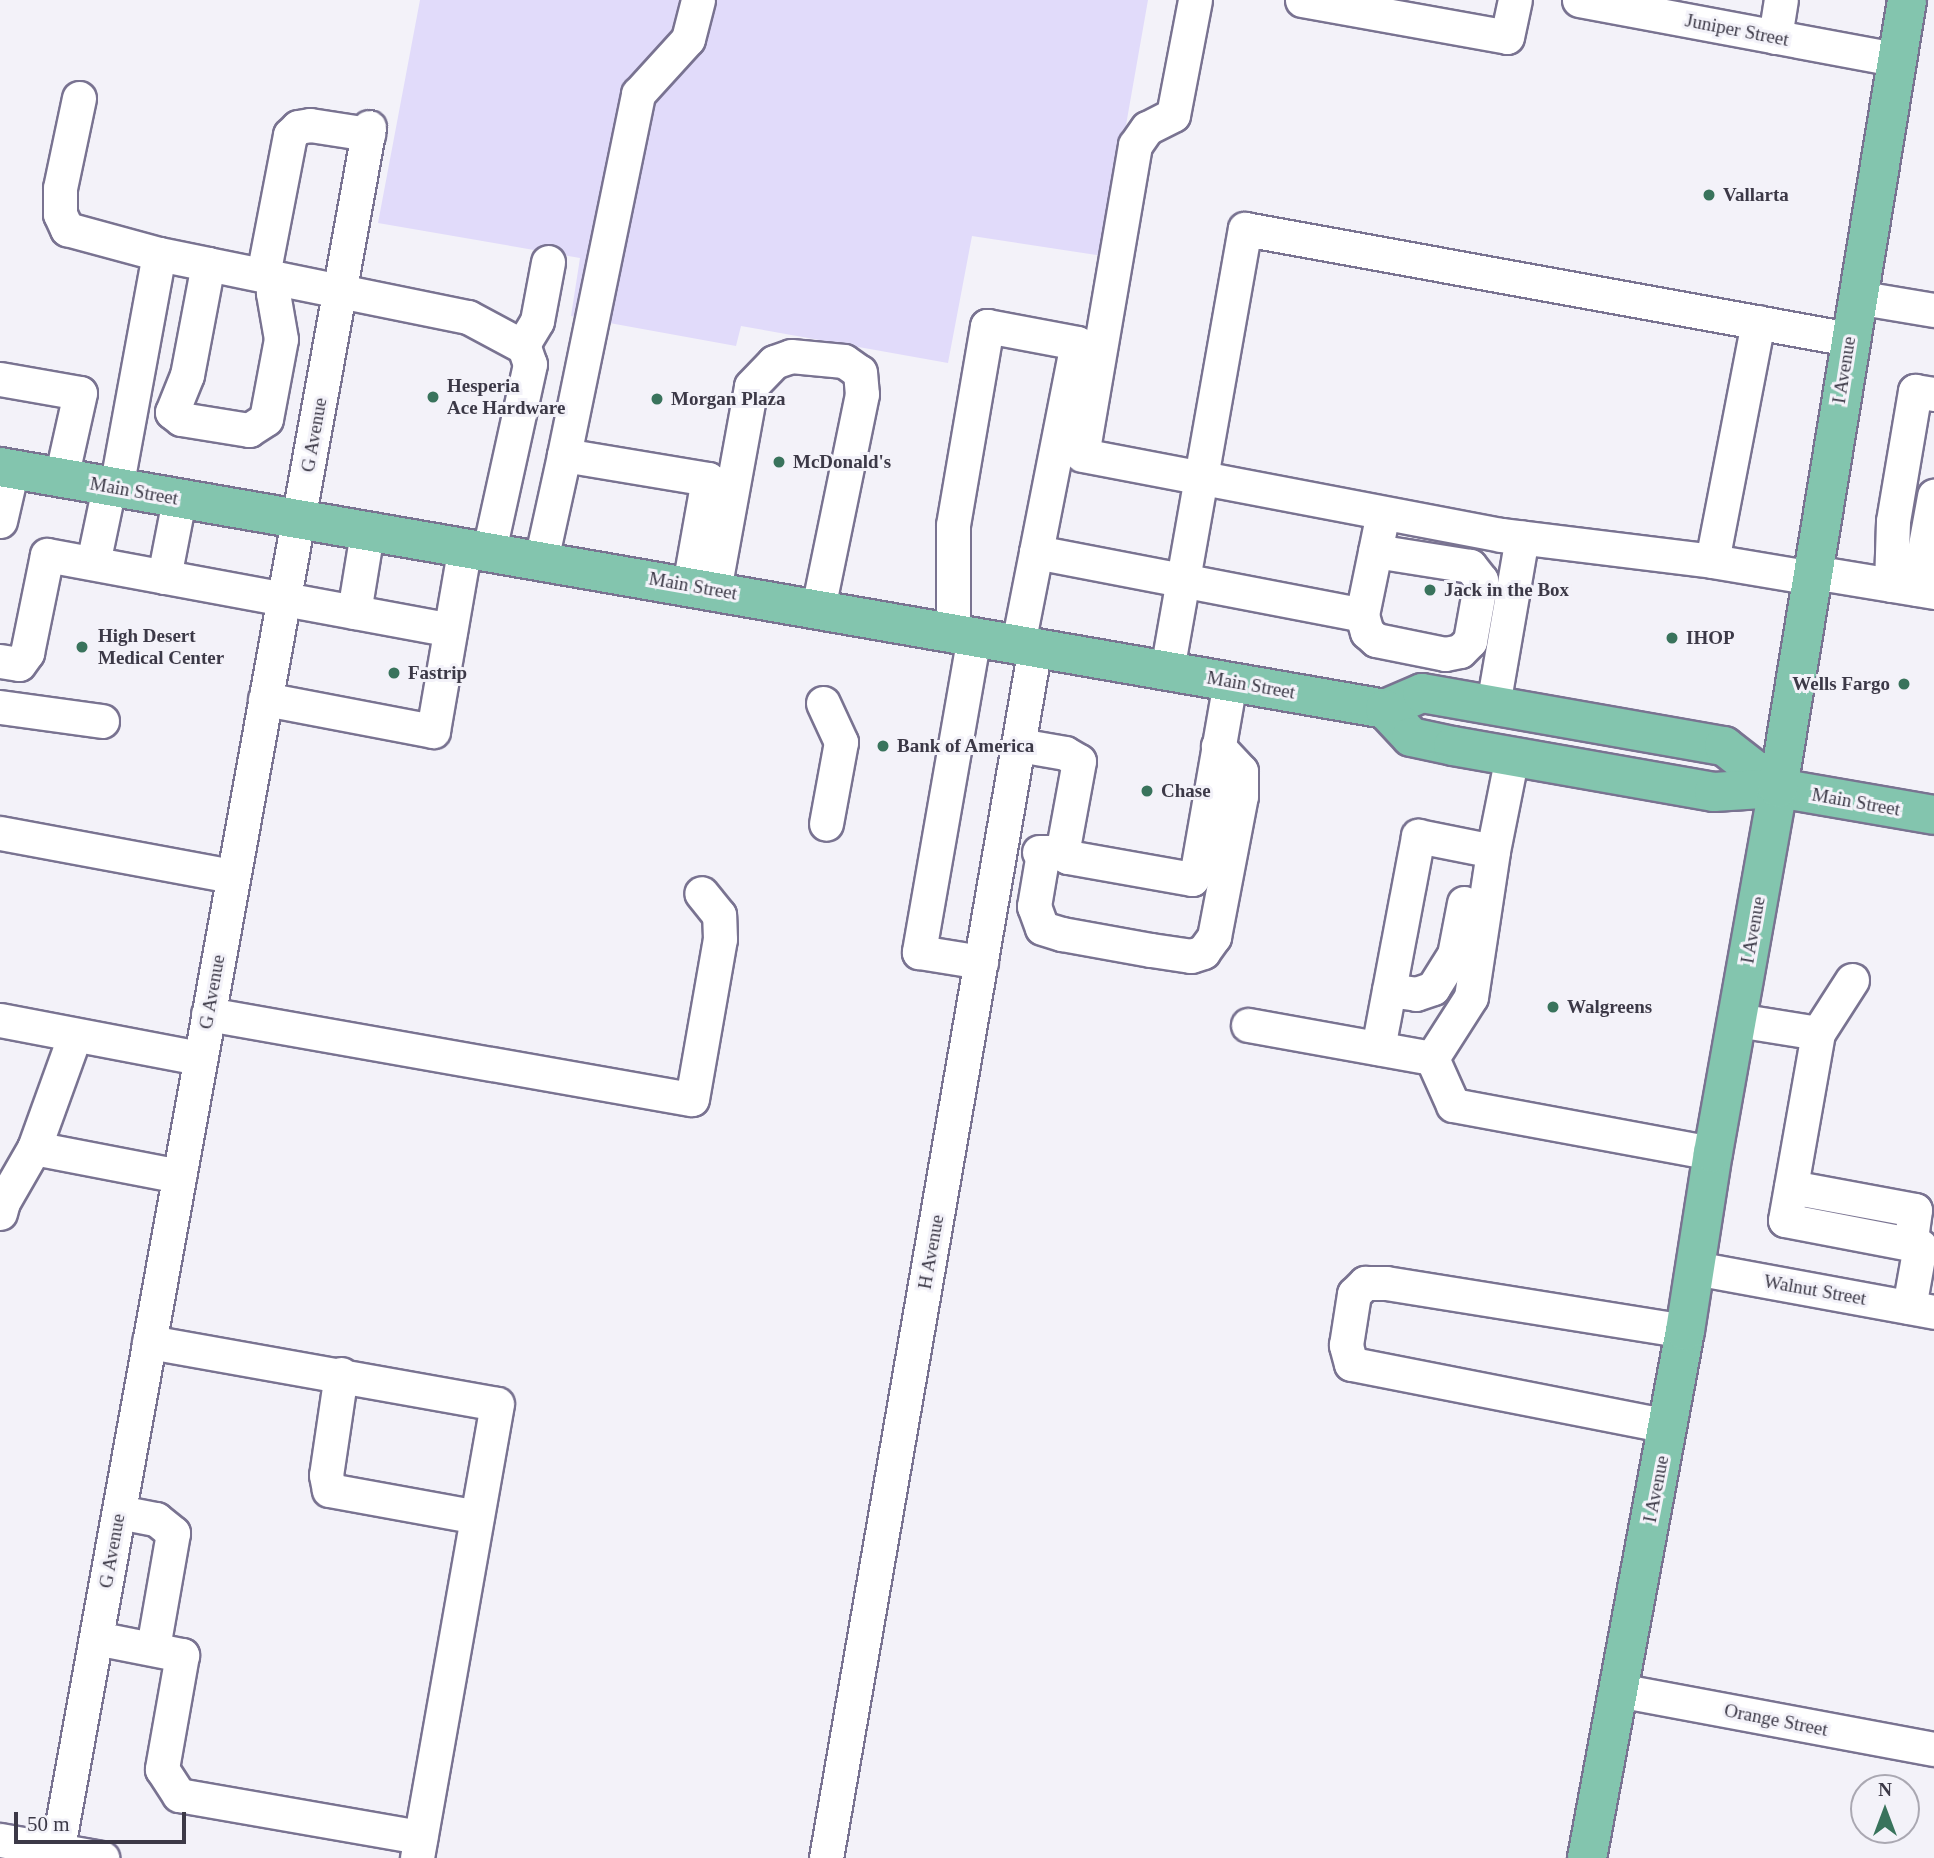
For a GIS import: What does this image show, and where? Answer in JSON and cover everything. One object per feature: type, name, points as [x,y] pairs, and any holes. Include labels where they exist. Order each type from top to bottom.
[{"type":"main road","name":"I Avenue","points":[[1587,1858],[1685,1331],[1713,1153],[1778,788],[1849,339],[1907,0]]},
{"type":"main road","name":"Main Street","points":[[6,468],[368,534],[477,548],[1385,709],[1422,693],[1724,746],[1778,788]]},
{"type":"main road","name":"Main Street","points":[[1385,709],[1411,737],[1714,792],[1778,788],[1934,816]]},
{"type":"street","points":[[541,560],[638,94],[688,39],[698,0]]},
{"type":"street","points":[[1195,0],[1173,115],[1147,128],[1135,145],[1082,455],[1202,480],[1522,537],[1914,589]]},
{"type":"street","points":[[1302,0],[1507,37],[1515,0]]},
{"type":"street","name":"Juniper Street","points":[[1579,0],[1895,59]]},
{"type":"street","points":[[1775,37],[1782,0]]},
{"type":"street","points":[[79,98],[60,188],[60,215],[67,229],[271,282],[340,289],[468,317],[522,346],[530,363],[477,548],[450,630],[433,732],[265,699]]},
{"type":"street","name":"G Avenue","points":[[57,1854],[368,131],[310,125],[298,127],[290,135],[271,282]]},
{"type":"street","points":[[1167,670],[1245,229],[1849,339]]},
{"type":"street","points":[[93,564],[131,406],[159,254]]},
{"type":"street","points":[[522,346],[537,321],[548,262]]},
{"type":"street","points":[[177,415],[208,264]]},
{"type":"street","points":[[131,406],[249,430],[266,419],[281,338],[271,282]]},
{"type":"street","points":[[1856,297],[1934,310]]},
{"type":"street","points":[[1712,561],[1758,322]]},
{"type":"street","name":"H Avenue","points":[[826,1858],[1019,745],[1036,552],[1077,343],[987,326],[953,525],[964,634]]},
{"type":"street","points":[[701,588],[751,386],[774,362],[791,356],[852,364],[863,380],[862,394],[818,609]]},
{"type":"street","points":[[0,379],[80,393],[61,478]]},
{"type":"street","points":[[1914,589],[1893,521],[1925,393]]},
{"type":"street","points":[[564,455],[708,479],[701,588]]},
{"type":"street","points":[[0,522],[6,468]]},
{"type":"street","points":[[1914,589],[1934,496]]},
{"type":"street","points":[[164,577],[180,500]]},
{"type":"street","points":[[1375,551],[1470,566],[1481,580],[1470,641],[1460,651],[1445,654],[1376,640],[1367,632],[1362,615],[1375,551],[1383,513]]},
{"type":"street","points":[[354,612],[368,534]]},
{"type":"street","points":[[1493,705],[1522,537]]},
{"type":"street","points":[[1036,552],[1362,615]]},
{"type":"street","points":[[0,661],[19,664],[27,653],[47,555],[450,630]]},
{"type":"street","points":[[964,634],[919,952],[981,962]]},
{"type":"street","points":[[1002,843],[1068,858],[1192,879],[1197,871],[1230,681]]},
{"type":"street","points":[[823,703],[841,742],[826,824]]},
{"type":"street","points":[[0,707],[102,721]]},
{"type":"street","points":[[1019,745],[1065,754],[1079,761],[1064,843],[1051,852],[1034,906],[1042,928],[1062,934],[1191,956],[1203,952],[1214,937],[1241,796],[1241,771],[1218,746]]},
{"type":"street","points":[[1452,1105],[1491,863],[1512,756]]},
{"type":"street","points":[[0,833],[233,876]]},
{"type":"street","points":[[1378,1048],[1418,836],[1491,863]]},
{"type":"street","points":[[1389,990],[1416,994],[1433,988],[1454,955],[1467,887],[1491,863]]},
{"type":"street","points":[[208,1014],[692,1099],[720,939],[719,915],[701,893]]},
{"type":"street","points":[[1852,980],[1818,1033],[1785,1220],[1920,1246],[1922,1309]]},
{"type":"street","points":[[1433,1058],[1471,997]]},
{"type":"street","points":[[0,1020],[200,1058]]},
{"type":"street","points":[[1737,1020],[1818,1033]]},
{"type":"street","points":[[1248,1025],[1433,1058]]},
{"type":"street","points":[[0,1213],[2,1202],[34,1148],[75,1035]]},
{"type":"street","points":[[1433,1058],[1452,1105]]},
{"type":"street","points":[[1452,1105],[1713,1153]]},
{"type":"street","points":[[34,1148],[179,1176]]},
{"type":"street","name":"Walnut Street","points":[[1695,1268],[1922,1309]]},
{"type":"street","points":[[1668,1426],[1351,1364],[1346,1345],[1354,1294],[1365,1283],[1386,1283],[1685,1331]]},
{"type":"street","points":[[96,1638],[182,1655],[162,1769],[180,1796],[419,1848],[497,1404],[348,1375],[149,1342]]},
{"type":"street","points":[[348,1375],[326,1475],[329,1490],[477,1517]]},
{"type":"street","points":[[118,1513],[156,1519],[173,1533],[153,1648]]},
{"type":"street","name":"Orange Street","points":[[1618,1690],[1934,1749]]},
{"type":"street","points":[[0,1840],[57,1854],[102,1858]]},
{"type":"shaded area","points":[[420,0],[1148,0],[1103,256],[972,236],[948,363],[741,326],[736,346],[571,316],[580,258],[378,223]]},
{"type":"place","name":"Vallarta","points":[[1709,195]]},
{"type":"place","name":"Hesperia Ace Hardware","points":[[433,397]]},
{"type":"place","name":"Morgan Plaza","points":[[657,399]]},
{"type":"place","name":"McDonald's","points":[[779,462]]},
{"type":"place","name":"Jack in the Box","points":[[1430,590]]},
{"type":"place","name":"IHOP","points":[[1672,638]]},
{"type":"place","name":"High Desert Medical Center","points":[[82,647]]},
{"type":"place","name":"Fastrip","points":[[394,673]]},
{"type":"place","name":"Wells Fargo","points":[[1904,684]]},
{"type":"place","name":"Bank of America","points":[[883,746]]},
{"type":"place","name":"Chase","points":[[1147,791]]},
{"type":"place","name":"Walgreens","points":[[1553,1007]]}]
